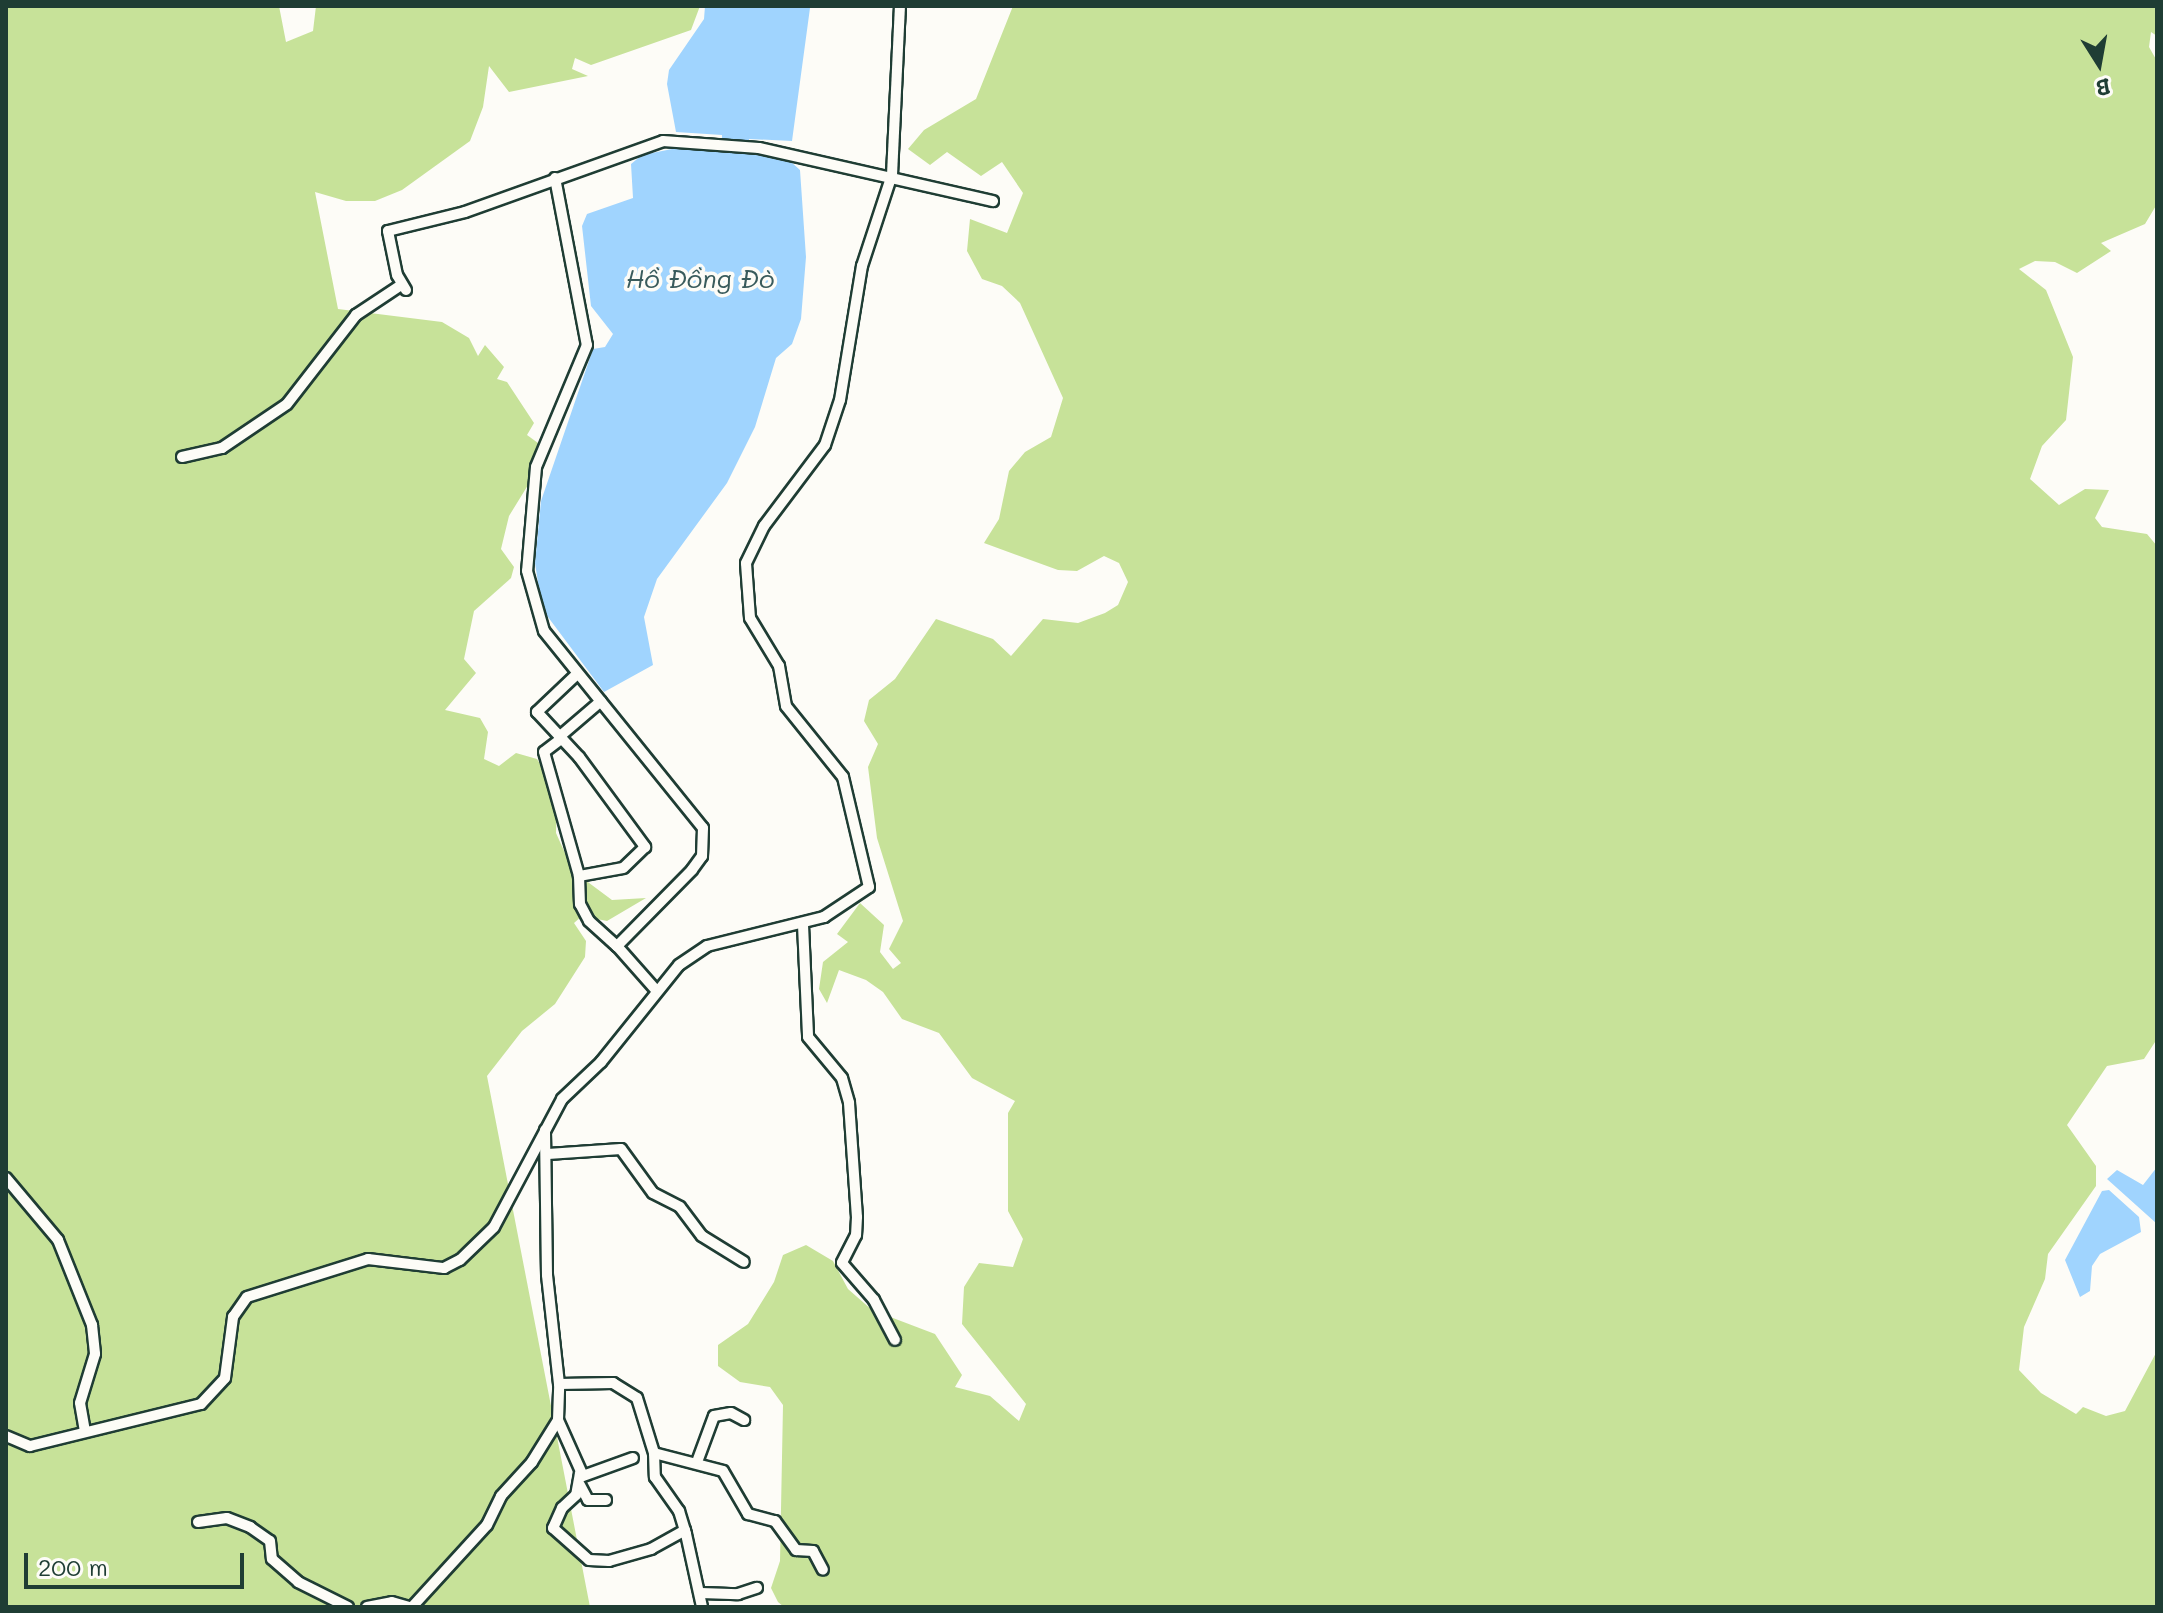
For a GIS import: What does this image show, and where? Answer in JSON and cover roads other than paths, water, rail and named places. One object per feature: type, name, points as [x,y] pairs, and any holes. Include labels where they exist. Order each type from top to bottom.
[{"type":"street","points":[[6,1436],[30,1446],[201,1404],[225,1378],[233,1317],[247,1297],[358,1261],[444,1268],[473,1252],[524,1176],[562,1099],[601,1062],[655,989],[707,946],[803,925],[852,901],[870,881],[843,777],[786,706],[779,666],[750,618],[746,563],[764,526],[830,434],[848,363],[862,266],[892,175],[900,6]]},
{"type":"street","points":[[182,457],[222,448],[287,404],[356,315],[404,287],[388,231],[452,216],[663,141],[759,148],[892,175],[993,201]]},
{"type":"street","points":[[555,178],[587,345],[536,467],[526,557],[544,631],[576,675],[697,814],[704,837],[692,870],[617,946]]},
{"type":"street","points":[[576,675],[536,709],[632,824],[645,847],[623,868],[579,876]]},
{"type":"street","points":[[601,701],[544,752],[579,876],[583,914],[630,958],[655,989]]},
{"type":"street","points":[[803,925],[808,1037],[842,1078],[849,1103],[857,1217],[856,1235],[842,1263],[874,1300],[895,1340]]},
{"type":"street","points":[[545,1129],[548,1154],[547,1275],[559,1384],[558,1420],[588,1500],[606,1500]]},
{"type":"street","points":[[548,1154],[621,1149],[653,1193],[680,1207],[702,1236],[744,1262]]},
{"type":"street","points":[[6,1178],[58,1240],[92,1325],[95,1354],[80,1403],[85,1432]]},
{"type":"street","points":[[559,1384],[613,1383],[633,1393],[654,1453],[655,1477],[679,1511],[702,1607]]},
{"type":"street","points":[[697,1462],[714,1416],[731,1413],[744,1420]]},
{"type":"street","points":[[367,1607],[392,1602],[410,1607],[487,1525],[501,1496],[532,1462],[558,1420]]},
{"type":"street","points":[[654,1453],[723,1471],[748,1514],[775,1521],[796,1550],[813,1551],[823,1570]]},
{"type":"street","points":[[633,1458],[580,1479],[553,1528],[589,1560],[609,1561],[651,1549],[685,1530]]},
{"type":"street","points":[[198,1522],[227,1518],[250,1527],[270,1541],[276,1564],[298,1582],[348,1607]]},
{"type":"street","points":[[701,1593],[738,1594],[757,1588]]},
{"type":"water","name":"Hồ Đồng Đò","points":[[705,6],[810,8],[792,141],[749,139],[748,151],[790,161],[800,170],[806,257],[801,319],[792,344],[776,358],[755,427],[727,483],[657,579],[644,617],[653,665],[604,692],[542,609],[535,563],[541,501],[593,349],[605,347],[613,334],[591,306],[582,226],[587,214],[633,198],[631,164],[642,155],[692,145],[722,149],[722,135],[676,132],[667,84],[669,70],[704,19]]},
{"type":"water","points":[[2157,1167],[2156,1223],[2107,1179],[2117,1170],[2143,1185]]},
{"type":"water","points":[[2109,1190],[2139,1217],[2141,1232],[2100,1254],[2092,1266],[2090,1291],[2080,1297],[2065,1260],[2102,1191]]}]
